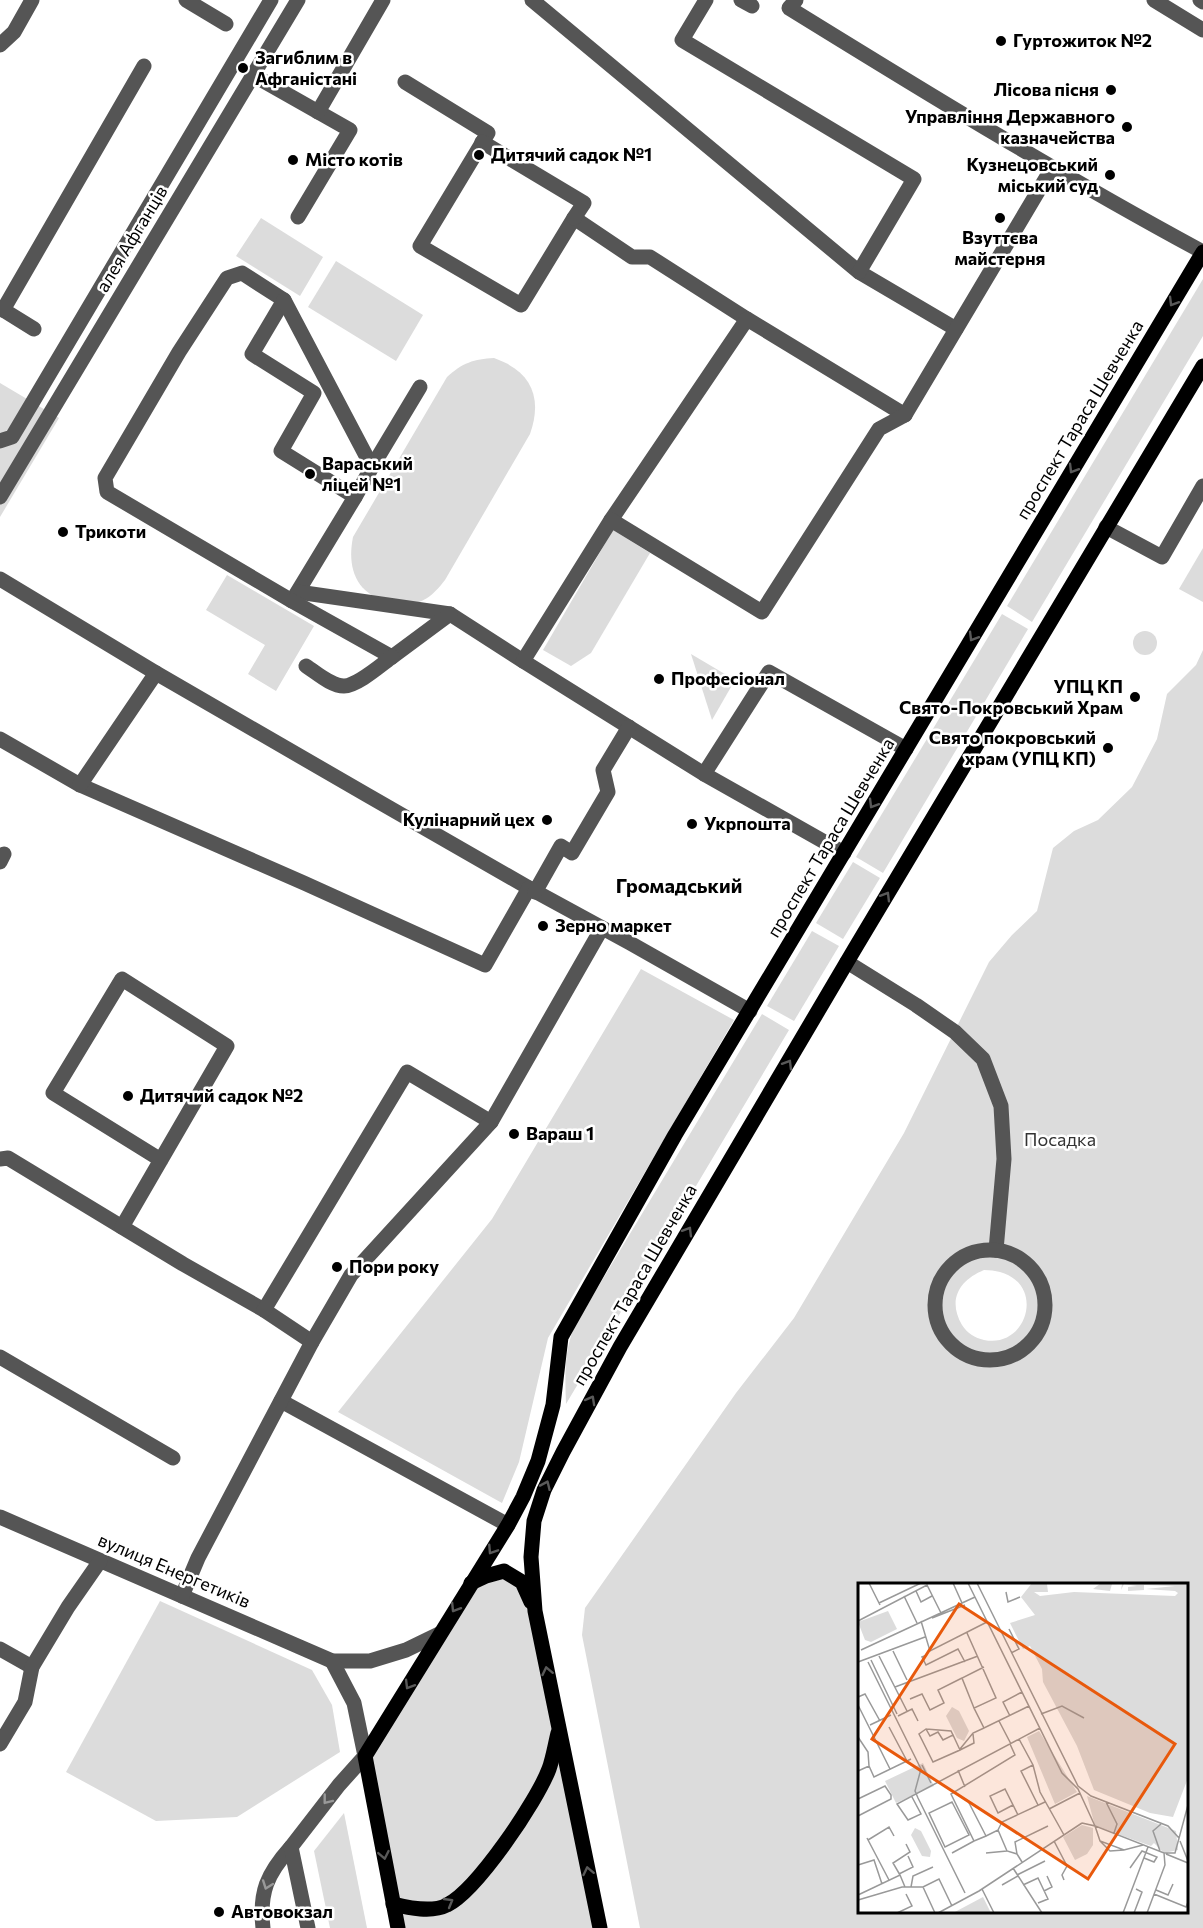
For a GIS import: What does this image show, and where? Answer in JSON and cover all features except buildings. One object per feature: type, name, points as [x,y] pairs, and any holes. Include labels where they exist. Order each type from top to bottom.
[{"type":"main road","name":"проспект Тараса Шевченка","points":[[365,1756],[523,1497],[538,1461],[554,1405],[561,1337],[675,1136],[1203,252]]},
{"type":"main road","name":"проспект Тараса Шевченка","points":[[535,1611],[531,1557],[534,1521],[544,1490],[563,1452],[620,1347],[1203,366]]},
{"type":"main road","points":[[471,1582],[504,1571],[522,1582],[535,1611],[600,1928]]},
{"type":"main road","points":[[393,1904],[418,1910],[446,1906],[469,1888],[531,1803],[549,1769],[559,1729]]},
{"type":"main road","points":[[365,1756],[398,1928]]},
{"type":"street","points":[[0,45],[14,32],[32,0]]},
{"type":"street","points":[[186,0],[226,24]]},
{"type":"street","name":"алея Афганців","points":[[6,439],[271,0]]},
{"type":"street","name":"алея Афганців","points":[[0,497],[298,0]]},
{"type":"street","points":[[318,112],[383,0]]},
{"type":"street","points":[[532,0],[598,52],[859,272],[956,329]]},
{"type":"street","points":[[706,0],[682,40],[914,179],[859,272]]},
{"type":"street","points":[[796,0],[789,8],[976,124],[1109,202],[1203,252]]},
{"type":"street","points":[[1154,0],[1203,30]]},
{"type":"street","points":[[34,329],[1,309],[144,66]]},
{"type":"street","points":[[253,75],[350,130],[298,218]]},
{"type":"street","points":[[405,82],[488,133],[482,142],[420,246],[521,305],[584,203],[482,142]]},
{"type":"street","points":[[611,520],[762,612],[879,429],[905,415],[1052,168]]},
{"type":"street","points":[[574,218],[632,257],[650,257],[905,415]]},
{"type":"street","points":[[372,467],[284,300],[242,273],[227,278],[105,478],[109,494],[295,597],[392,657]]},
{"type":"street","points":[[284,300],[252,354],[314,393]]},
{"type":"street","points":[[524,661],[611,520],[747,318]]},
{"type":"street","points":[[323,377],[281,451],[355,497]]},
{"type":"street","points":[[295,597],[420,387]]},
{"type":"street","points":[[1106,527],[1162,557],[1203,486]]},
{"type":"street","points":[[0,579],[156,673],[532,890],[750,1011]]},
{"type":"street","points":[[295,597],[450,614],[704,774],[844,854]]},
{"type":"street","points":[[306,666],[334,683],[345,686],[357,681],[392,657],[450,614]]},
{"type":"street","points":[[704,774],[769,672],[906,749]]},
{"type":"street","points":[[80,785],[156,673]]},
{"type":"street","points":[[0,739],[80,785],[484,965],[561,846],[572,853],[608,792],[603,770],[629,727]]},
{"type":"street","points":[[182,1596],[198,1558],[312,1342],[351,1275],[491,1122],[602,928]]},
{"type":"street","points":[[847,962],[955,1032],[983,1059],[1001,1106],[1004,1159],[996,1250]]},
{"type":"street","points":[[122,1227],[227,1046],[122,979],[53,1093],[160,1160]]},
{"type":"street","points":[[264,1311],[407,1072],[491,1122]]},
{"type":"street","points":[[0,1159],[8,1158],[312,1342]]},
{"type":"street","points":[[996,1250],[1015,1256],[1031,1268],[1042,1285],[1046,1305],[1042,1325],[1031,1342],[1015,1354],[995,1360],[975,1358],[957,1349],[943,1334],[936,1315],[936,1294],[944,1275],[957,1260],[975,1252],[996,1250]]},
{"type":"street","points":[[0,1357],[173,1458]]},
{"type":"street","points":[[281,1401],[508,1525]]},
{"type":"street","name":"вулиця Енергетиків","points":[[0,1517],[332,1661]]},
{"type":"street","points":[[0,1744],[25,1702],[32,1667],[68,1607],[100,1561]]},
{"type":"street","points":[[263,1928],[260,1906],[275,1864],[365,1756],[354,1703],[332,1661],[370,1661],[406,1650],[439,1634]]},
{"type":"street","points":[[0,1649],[32,1667]]},
{"type":"street","points":[[291,1847],[308,1928]]},
{"type":"green space","points":[[261,218],[323,257],[300,296],[236,256]]},
{"type":"green space","points":[[336,261],[423,315],[396,361],[308,307]]},
{"type":"green space","points":[[1203,279],[1203,336],[1032,622],[1007,606]]},
{"type":"green space","points":[[494,358],[517,370],[531,387],[535,408],[530,434],[439,587],[427,598],[415,603],[389,602],[377,598],[368,593],[356,578],[351,559],[353,537],[447,377],[469,363]]},
{"type":"green space","points":[[0,383],[59,418],[0,517]]},
{"type":"green space","points":[[613,530],[650,553],[591,653],[571,666],[543,650]]},
{"type":"green space","points":[[1203,548],[1203,602],[1179,589]]},
{"type":"green space","points":[[227,575],[314,626],[276,691],[248,674],[265,645],[206,610]]},
{"type":"green space","points":[[1002,614],[1028,629],[883,873],[856,857]]},
{"type":"green space","points":[[1145,631],[1153,635],[1157,643],[1153,651],[1145,655],[1137,651],[1133,643],[1137,635]]},
{"type":"green space","name":"Посадка","points":[[1203,650],[1203,1928],[640,1928],[582,1635],[585,1608],[736,1393],[794,1318],[904,1133],[989,962],[1037,911],[1053,848],[1074,831],[1098,820],[1132,787],[1157,739],[1167,694],[1196,665]],"holes":[[[984,1270],[1005,1274],[1018,1283],[1025,1295],[1026,1309],[1022,1323],[1013,1333],[1000,1340],[984,1340],[974,1336],[964,1328],[958,1316],[956,1307],[958,1292],[968,1279]]]},
{"type":"green space","points":[[691,654],[735,680],[712,720]]},
{"type":"green space","points":[[853,862],[880,878],[843,939],[816,923]]},
{"type":"green space","points":[[812,931],[839,946],[794,1021],[767,1006]]},
{"type":"green space","points":[[641,969],[734,1020],[548,1338],[519,1462],[502,1503],[338,1412],[492,1219]]},
{"type":"green space","points":[[762,1014],[789,1030],[566,1404],[565,1375],[574,1327]]},
{"type":"green space","points":[[486,1576],[522,1582],[600,1928],[398,1928],[365,1756]]},
{"type":"green space","points":[[160,1601],[312,1670],[332,1705],[340,1752],[237,1817],[156,1821],[66,1772]]},
{"type":"green space","points":[[344,1813],[367,1928],[330,1928],[314,1851]]},
{"type":"place","name":"Гуртожиток №2","points":[[1001,41]]},
{"type":"place","name":"Загиблим в Афганістані","points":[[243,68]]},
{"type":"place","name":"Лісова пісня","points":[[1111,90]]},
{"type":"place","name":"Управління Державного казначейства","points":[[1127,127]]},
{"type":"place","name":"Дитячий садок №1","points":[[479,155]]},
{"type":"place","name":"Місто котів","points":[[293,160]]},
{"type":"place","name":"Кузнецовський міський суд","points":[[1110,175]]},
{"type":"place","name":"Взуттєва майстерня","points":[[1000,218]]},
{"type":"place","name":"Вараський ліцей №1","points":[[310,474]]},
{"type":"place","name":"Трикоти","points":[[63,532]]},
{"type":"place","name":"Професіонал","points":[[659,679]]},
{"type":"place","name":"УПЦ КП Свято-Покровський Храм","points":[[1135,697]]},
{"type":"place","name":"Свято покровський храм (УПЦ КП)","points":[[1108,748]]},
{"type":"place","name":"Кулінарний цех","points":[[547,820]]},
{"type":"place","name":"Укрпошта","points":[[692,824]]},
{"type":"place","name":"Зерно маркет","points":[[543,926]]},
{"type":"place","name":"Дитячий садок №2","points":[[128,1096]]},
{"type":"place","name":"Вараш 1","points":[[514,1134]]},
{"type":"place","name":"Пори року","points":[[337,1267]]},
{"type":"place","name":"Автовокзал","points":[[219,1912]]},
{"type":"district","name":"Громадський","points":[[679,886]]}]
